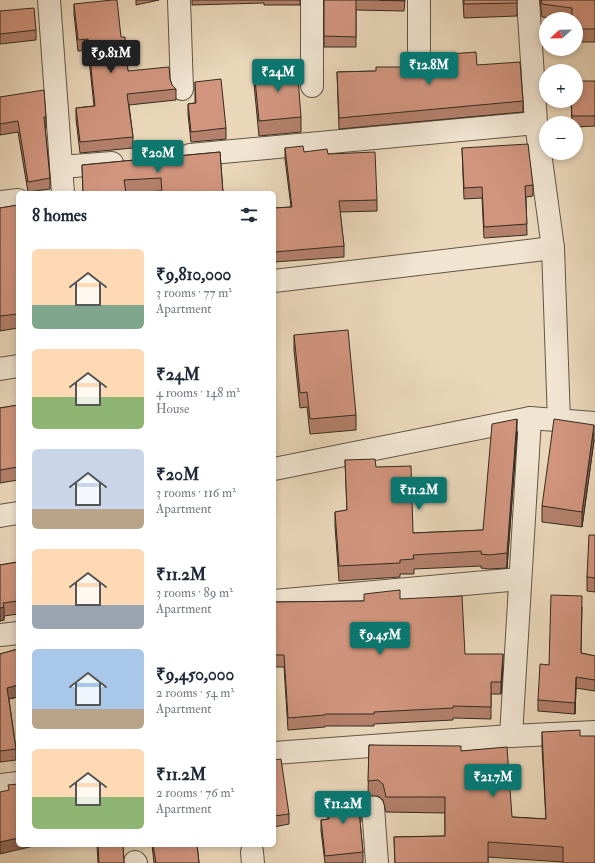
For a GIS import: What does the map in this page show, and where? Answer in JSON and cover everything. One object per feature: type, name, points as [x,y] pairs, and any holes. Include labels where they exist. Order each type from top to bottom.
[{"type":"street","points":[[49,0],[63,191]]},
{"type":"street","points":[[180,0],[182,88]]},
{"type":"street","points":[[312,0],[312,86]]},
{"type":"street","points":[[419,0],[419,49]]},
{"type":"street","points":[[528,0],[536,123],[553,248],[559,421]]},
{"type":"street","points":[[172,157],[536,123]]},
{"type":"street","points":[[61,167],[132,161]]},
{"type":"street","points":[[0,202],[16,200]]},
{"type":"street","points":[[276,281],[553,248]]},
{"type":"street","points":[[0,370],[16,366]]},
{"type":"street","points":[[511,736],[530,418]]},
{"type":"street","points":[[276,469],[530,418],[595,423]]},
{"type":"street","points":[[0,516],[16,513]]},
{"type":"street","points":[[276,601],[520,579]]},
{"type":"street","points":[[0,635],[16,633]]},
{"type":"street","points":[[276,753],[511,736],[595,732]]},
{"type":"street","points":[[0,785],[16,782]]},
{"type":"street","points":[[373,807],[377,863]]},
{"type":"building","points":[[117,0],[121,37],[125,37],[128,71],[169,67],[170,79],[172,85],[176,89],[127,94],[133,137],[80,142],[76,108],[95,106],[88,39],[78,40],[74,4]]},
{"type":"building","points":[[324,0],[356,0],[356,37],[324,36]]},
{"type":"building","points":[[379,0],[404,0],[404,1]]},
{"type":"building","points":[[464,0],[517,0],[517,3],[464,4]]},
{"type":"building","points":[[541,0],[595,0],[595,29],[583,29],[583,12],[572,12],[572,8],[542,4]]},
{"type":"building","points":[[34,8],[36,30],[0,34],[0,11]]},
{"type":"building","points":[[476,52],[477,65],[520,62],[523,101],[339,118],[337,72],[376,71],[376,67],[415,67],[414,60],[449,57],[449,54]]},
{"type":"building","points":[[297,65],[301,117],[259,121],[254,69]]},
{"type":"building","points":[[221,79],[226,128],[191,132],[188,104],[196,103],[195,82]]},
{"type":"building","points":[[583,81],[595,81],[595,116],[572,116],[571,108],[583,108]]},
{"type":"building","points":[[44,90],[46,117],[44,117],[50,178],[28,182],[18,121],[0,124],[0,97]]},
{"type":"building","points":[[528,144],[533,185],[525,186],[527,224],[484,227],[482,187],[464,188],[462,148]]},
{"type":"building","points":[[303,146],[304,152],[327,149],[328,154],[375,152],[377,200],[339,201],[344,246],[276,252],[276,208],[292,207],[285,148]]},
{"type":"building","points":[[220,152],[223,191],[162,191],[161,178],[124,180],[126,191],[83,191],[82,165]]},
{"type":"building","points":[[16,205],[16,314],[0,316],[0,208]]},
{"type":"building","points":[[348,330],[356,415],[310,419],[307,392],[300,393],[294,335]]},
{"type":"building","points":[[16,405],[16,467],[0,470],[0,408]]},
{"type":"building","points":[[517,419],[507,553],[489,555],[481,554],[481,551],[413,555],[414,559],[400,560],[400,563],[339,566],[335,512],[347,510],[345,460],[375,459],[376,467],[411,466],[413,533],[483,530],[492,424]]},
{"type":"building","points":[[554,419],[594,425],[582,512],[542,506]]},
{"type":"building","points":[[589,535],[595,535],[595,578],[587,577]]},
{"type":"building","points":[[16,562],[16,601],[3,603],[4,607],[0,608],[0,565]]},
{"type":"building","points":[[400,590],[400,599],[462,596],[465,654],[503,654],[501,682],[491,682],[491,707],[453,706],[453,708],[374,712],[374,714],[325,714],[288,718],[284,655],[276,655],[276,602],[364,601],[364,594]]},
{"type":"building","points":[[551,595],[582,596],[581,653],[595,656],[595,680],[576,677],[575,703],[538,700],[540,664],[549,665]]},
{"type":"building","points":[[16,650],[16,686],[7,688],[16,749],[0,751],[0,654]]},
{"type":"building","points":[[580,730],[580,736],[595,736],[595,863],[563,863],[563,847],[488,842],[488,863],[395,863],[394,837],[445,836],[445,797],[386,797],[383,784],[378,780],[368,781],[369,745],[461,746],[461,751],[507,747],[512,817],[546,819],[542,732]]},
{"type":"building","points":[[281,759],[289,814],[276,816],[276,760]]},
{"type":"building","points":[[16,784],[16,838],[0,842],[0,792],[9,790],[8,785]]},
{"type":"building","points":[[359,793],[361,811],[359,811],[363,852],[325,856],[321,820],[329,819],[327,795]]},
{"type":"building","points":[[98,847],[123,847],[124,863],[99,863]]},
{"type":"building","points":[[153,847],[197,847],[199,863],[156,863]]}]
